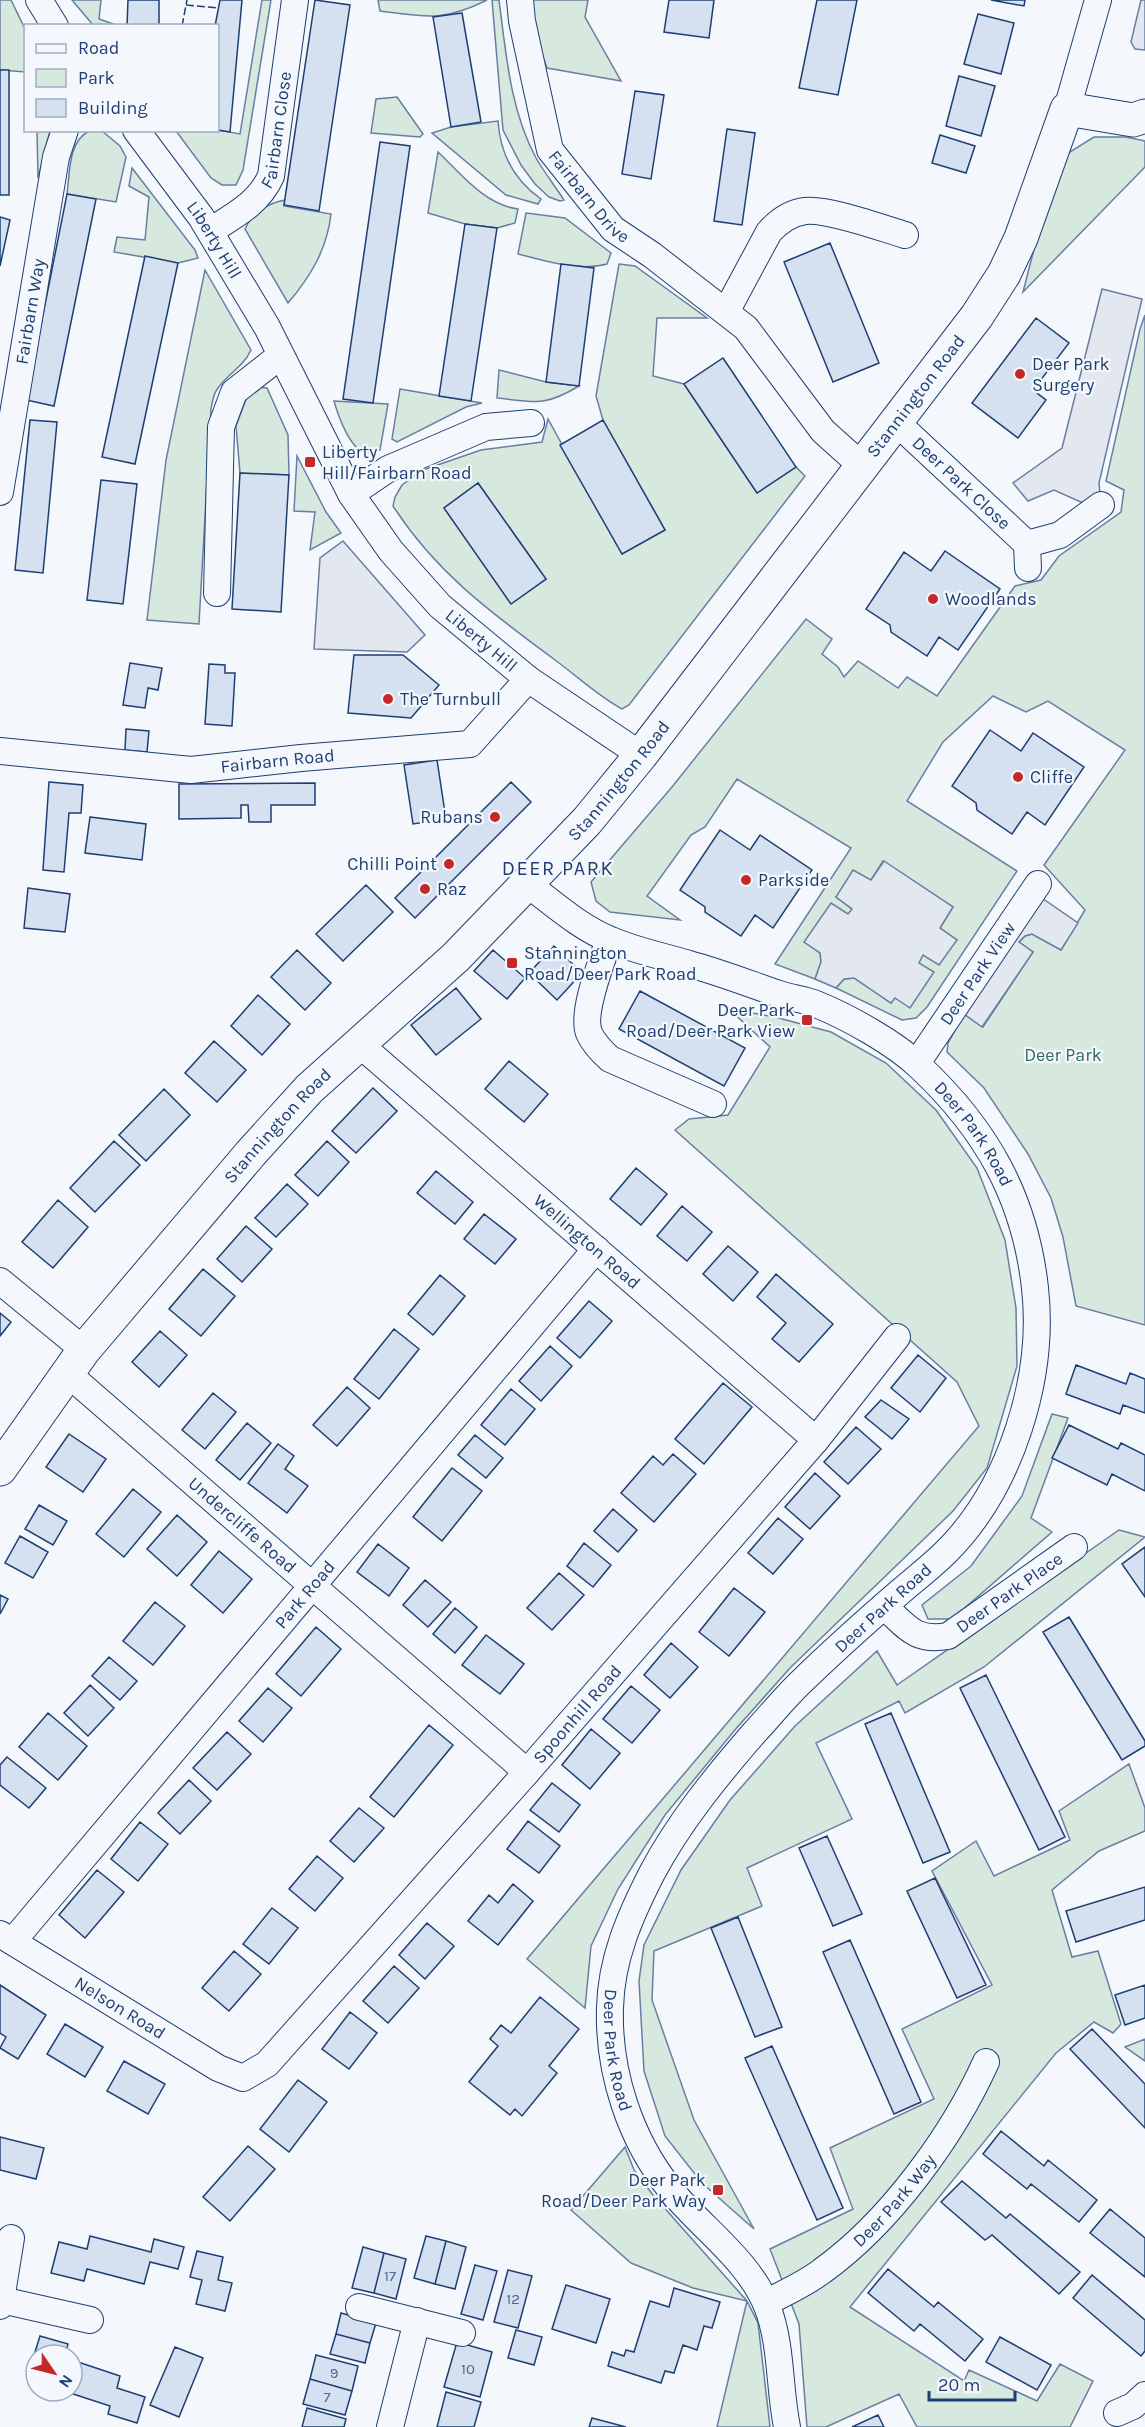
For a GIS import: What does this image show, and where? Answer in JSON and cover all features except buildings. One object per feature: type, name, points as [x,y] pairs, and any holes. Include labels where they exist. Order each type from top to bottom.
[{"type":"main road","points":[[1067,109],[1133,120],[1145,117]]},
{"type":"main road","name":"Stannington Road","points":[[0,1469],[76,1361],[251,1153],[309,1089],[456,957],[587,821],[641,755],[897,423],[1004,274],[1021,237],[1067,109]]},
{"type":"street","points":[[39,0],[54,24]]},
{"type":"street","name":"Fairbarn Close","points":[[210,231],[246,209],[260,195],[271,176],[295,0]]},
{"type":"street","name":"Fairbarn Drive","points":[[520,0],[522,21],[550,150],[613,229],[652,255],[746,328],[823,431],[862,466]]},
{"type":"street","points":[[1067,109],[1098,0]]},
{"type":"street","name":"Fairbarn Way","points":[[0,492],[56,158],[64,132]]},
{"type":"street","name":"Liberty Hill","points":[[137,132],[210,231],[267,327],[351,494],[391,551],[440,606],[528,679],[641,755]]},
{"type":"street","points":[[726,312],[769,232],[778,222],[797,213],[807,210],[853,219],[905,235]]},
{"type":"street","points":[[217,593],[220,427],[234,392],[280,356]]},
{"type":"street","points":[[351,494],[388,469],[486,427],[531,423]]},
{"type":"street","name":"Deer Park Close","points":[[897,423],[1027,556],[1101,505]]},
{"type":"street","name":"Fairbarn Road","points":[[0,751],[191,770],[470,744],[528,679]]},
{"type":"street","name":"Deer Park Road","points":[[526,883],[585,926],[609,940],[726,974],[781,995],[812,1002],[859,1024],[917,1063],[967,1116],[996,1159],[1016,1204],[1031,1250],[1038,1311],[1036,1353],[1027,1396],[1009,1458],[985,1502],[950,1549],[798,1685],[719,1773],[666,1846],[633,1911],[614,1962],[610,2009],[613,2053],[624,2104],[643,2148],[670,2188],[742,2267],[766,2303],[775,2331],[787,2427]]},
{"type":"street","name":"Deer Park View","points":[[917,1063],[1038,884]]},
{"type":"street","points":[[609,940],[592,990],[588,1014],[588,1030],[597,1046],[610,1059],[713,1104]]},
{"type":"street","name":"Wellington Road","points":[[358,1043],[816,1440]]},
{"type":"street","name":"Park Road","points":[[6,1937],[312,1585],[596,1249]]},
{"type":"street","name":"Undercliffe Road","points":[[0,1281],[76,1361],[312,1585],[527,1772]]},
{"type":"street","name":"Spoonhill Road","points":[[243,2078],[267,2064],[527,1772],[816,1440],[897,1336]]},
{"type":"street","name":"Deer Park Place","points":[[884,1606],[915,1634],[931,1639],[948,1636],[1074,1547]]},
{"type":"street","name":"Nelson Road","points":[[6,1937],[218,2068],[243,2078]]},
{"type":"street","name":"Deer Park Way","points":[[766,2303],[821,2272],[860,2239],[886,2212],[956,2120],[986,2062]]},
{"type":"street","points":[[11,2238],[0,2303],[90,2320]]},
{"type":"street","points":[[359,2307],[462,2332]]},
{"type":"street","points":[[390,2427],[417,2321]]},
{"type":"street","points":[[1117,2413],[1133,2406],[1145,2395]]},
{"type":"green space","points":[[0,0],[11,0],[24,27],[24,72],[0,70]]},
{"type":"green space","points":[[72,0],[101,0],[99,19],[113,24],[92,24]]},
{"type":"green space","points":[[262,0],[271,0],[243,170],[236,185],[222,185],[211,178],[177,132],[219,132],[219,130],[240,134]]},
{"type":"green space","points":[[378,0],[487,0],[446,15],[422,16],[380,11]]},
{"type":"green space","points":[[492,0],[499,0],[510,81],[520,121],[536,158],[564,200],[549,197],[535,184],[521,165],[503,130]]},
{"type":"green space","points":[[529,0],[588,0],[585,17],[621,81],[547,68],[533,30]]},
{"type":"green space","points":[[397,97],[423,134],[420,137],[371,133],[376,99]]},
{"type":"green space","points":[[498,121],[505,155],[523,183],[541,199],[538,204],[506,195],[432,133],[451,127]]},
{"type":"green space","points":[[37,132],[50,132],[38,178]]},
{"type":"green space","points":[[88,132],[103,132],[120,146],[126,157],[116,202],[67,194],[71,158],[82,136]]},
{"type":"green space","points":[[1094,137],[1126,137],[1145,141],[1145,167],[1023,292],[1041,222],[1065,155]]},
{"type":"green space","points":[[438,152],[484,195],[495,202],[518,209],[515,223],[497,228],[465,224],[428,213]]},
{"type":"green space","points":[[132,168],[195,250],[198,258],[178,263],[114,252],[117,237],[145,240],[149,197],[129,186]]},
{"type":"green space","points":[[285,200],[284,206],[331,214],[326,239],[317,262],[288,303],[245,229],[261,210]]},
{"type":"green space","points":[[526,213],[565,218],[611,253],[607,264],[573,266],[518,254]]},
{"type":"green space","points":[[619,264],[635,266],[707,318],[657,318],[653,376],[684,384],[757,493],[796,467],[805,476],[629,705],[622,709],[509,626],[467,591],[428,552],[393,506],[402,485],[423,470],[481,450],[542,442],[548,419],[622,554],[665,530],[603,420],[596,396]],"holes":[[[478,483],[546,579],[512,603],[444,508]]]},
{"type":"green space","points":[[205,270],[251,350],[244,362],[220,385],[212,402],[199,624],[147,620],[166,460]]},
{"type":"green space","name":"Deer Park","points":[[1145,315],[1145,1325],[1076,1306],[1063,1237],[1051,1198],[1028,1154],[984,1088],[947,1052],[948,1043],[964,1014],[983,1027],[1033,952],[1019,942],[1025,936],[1032,934],[1061,950],[1085,910],[1044,865],[1125,750],[1048,701],[1026,712],[993,696],[943,742],[907,801],[1017,871],[927,1007],[916,1018],[902,1020],[836,988],[844,979],[854,978],[891,1003],[923,955],[957,940],[940,928],[953,907],[883,861],[871,880],[836,897],[852,909],[849,914],[805,942],[820,953],[821,962],[815,979],[775,964],[851,848],[737,779],[705,827],[691,835],[647,896],[680,920],[610,912],[596,901],[591,882],[672,787],[806,619],[832,639],[822,654],[838,667],[844,677],[858,661],[898,688],[907,677],[937,696],[1015,586],[1041,580],[1059,556],[1121,512],[1124,490],[1106,481]]},
{"type":"green space","points":[[499,370],[546,382],[579,386],[548,400],[521,401],[497,398]]},
{"type":"green space","points":[[267,388],[288,435],[289,475],[240,473],[236,426],[250,389]]},
{"type":"green space","points":[[400,389],[482,403],[466,407],[397,442],[392,439]]},
{"type":"green space","points":[[334,401],[388,404],[380,450],[366,453],[355,446],[338,415]]},
{"type":"green space","points":[[297,456],[326,512],[341,533],[310,550],[315,512],[294,511]]},
{"type":"green space","points":[[729,1009],[775,1017],[831,1032],[886,1063],[936,1110],[977,1168],[1005,1240],[1016,1308],[1017,1366],[987,1468],[953,1511],[790,1668],[734,1731],[665,1815],[618,1889],[591,1946],[585,2008],[527,1959],[979,1426],[957,1382],[675,1130],[689,1119],[728,1115],[770,1047]]},
{"type":"green space","points":[[1052,1414],[1068,1418],[1031,1518],[1052,1532],[952,1619],[928,1619],[922,1605],[971,1566],[1022,1496]]},
{"type":"green space","points":[[1119,1530],[1145,1537],[984,1667],[905,1713],[899,1701],[816,1743],[852,1819],[747,1868],[762,1906],[654,1951],[652,2000],[694,2120],[754,2229],[702,2183],[665,2136],[644,2071],[639,1981],[644,1945],[681,1870],[730,1800],[795,1726],[877,1651],[897,1685]]},
{"type":"green space","points":[[1129,1764],[1145,1808],[1145,1831],[1099,1851],[1052,1890],[1072,1957],[1098,1951],[1121,2024],[1113,2033],[1094,2022],[1056,2053],[850,2307],[964,2381],[969,2370],[1037,2401],[1060,2364],[1093,2381],[1070,2427],[917,2427],[899,2394],[826,2427],[807,2427],[799,2324],[770,2249],[853,2209],[830,2148],[934,2099],[902,2029],[992,1985],[932,1871],[976,1841],[994,1876],[1070,1840],[1059,1811]]},
{"type":"green space","points":[[1145,2039],[1145,2061],[1125,2047]]},
{"type":"green space","points":[[625,2147],[634,2170],[653,2195],[747,2301],[693,2288],[631,2263],[571,2210]]},
{"type":"green space","points":[[747,2301],[758,2323],[770,2427],[717,2427]]},
{"type":"shaded area","points":[[1141,0],[1145,0],[1145,50],[1135,49],[1131,42]]},
{"type":"shaded area","points":[[1102,289],[1142,299],[1099,483],[1101,505],[1083,503],[1054,490],[1028,501],[1013,483],[1062,448]]},
{"type":"shaded area","points":[[343,541],[425,635],[407,652],[314,649],[320,558]]},
{"type":"shaded area","points":[[884,861],[953,907],[940,928],[957,940],[939,965],[923,955],[919,963],[934,972],[910,1008],[895,998],[891,1003],[854,978],[844,979],[836,988],[815,979],[821,962],[820,953],[804,942],[831,903],[848,914],[852,909],[836,897],[853,870],[871,880]]},
{"type":"shaded area","points":[[1023,885],[1078,923],[1061,950],[1032,934],[1025,936],[1019,942],[1033,952],[982,1027],[964,1014]]},
{"type":"fence","points":[[182,24],[187,0]]},
{"type":"fence","points":[[186,5],[218,8]]},
{"type":"place","name":"Deer Park Surgery","points":[[1020,374]]},
{"type":"place","name":"Liberty Hill/Fairbarn Road","points":[[310,462]]},
{"type":"place","name":"Woodlands","points":[[933,599]]},
{"type":"place","name":"The Turnbull","points":[[388,699]]},
{"type":"place","name":"Cliffe","points":[[1018,777]]},
{"type":"place","name":"Rubans","points":[[495,817]]},
{"type":"place","name":"Chilli Point","points":[[449,864]]},
{"type":"place","name":"Parkside","points":[[746,880]]},
{"type":"place","name":"Raz","points":[[425,889]]},
{"type":"place","name":"Stannington Road/Deer Park Road","points":[[512,963]]},
{"type":"place","name":"Deer Park Road/Deer Park View","points":[[807,1020]]},
{"type":"place","name":"Deer Park Road/Deer Park Way","points":[[718,2190]]},
{"type":"district","name":"DEER PARK","points":[[558,868]]}]
